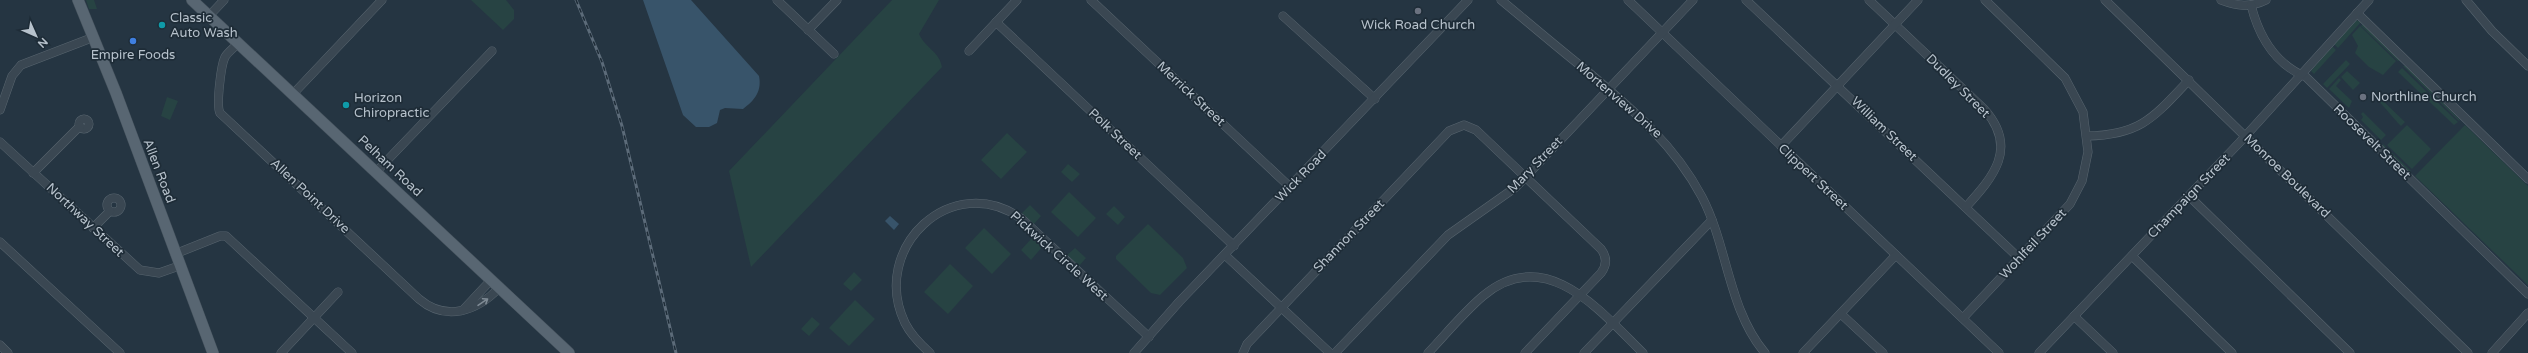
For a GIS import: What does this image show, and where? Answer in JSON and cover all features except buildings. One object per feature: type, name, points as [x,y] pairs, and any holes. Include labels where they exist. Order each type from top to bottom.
[{"type":"main road","name":"Allen Road","points":[[78,0],[94,37],[213,353]]},
{"type":"main road","name":"Pelham Road","points":[[192,0],[568,353]]},
{"type":"street","points":[[209,16],[224,0]]},
{"type":"street","points":[[293,94],[382,0]]},
{"type":"street","points":[[777,0],[834,54]]},
{"type":"street","points":[[808,30],[837,0]]},
{"type":"street","points":[[969,51],[1017,0]]},
{"type":"street","name":"Merrick Street","points":[[1091,0],[1290,187]]},
{"type":"street","name":"Wick Road","points":[[1134,353],[1168,314],[1468,0]]},
{"type":"street","name":"Mortenview Drive","points":[[1501,0],[1608,88],[1648,124],[1669,146],[1692,179],[1712,220],[1744,320],[1752,336],[1764,353]]},
{"type":"street","name":"Clippert Street","points":[[1628,0],[2000,353]]},
{"type":"street","name":"Mary Street","points":[[1335,353],[1448,235],[1506,196],[1693,0]]},
{"type":"street","name":"William Street","points":[[1746,0],[1838,85],[2020,259]]},
{"type":"street","name":"Dudley Street","points":[[1869,0],[1984,109],[1996,128],[2000,148],[1997,168],[1988,182],[1966,207]]},
{"type":"street","points":[[1781,146],[1918,0]]},
{"type":"street","name":"Wohlfeil Street","points":[[1963,318],[2062,215],[2075,195],[2086,166],[2087,136],[2083,112],[2065,78],[1985,0]]},
{"type":"street","name":"Monroe Boulevard","points":[[2105,0],[2468,353]]},
{"type":"street","points":[[2221,0],[2239,6],[2251,6],[2266,0]]},
{"type":"street","name":"Champaign Street","points":[[2039,353],[2246,136],[2369,0]]},
{"type":"street","points":[[2466,0],[2492,31],[2528,66]]},
{"type":"street","name":"Roosevelt Street","points":[[2251,6],[2256,26],[2263,39],[2292,70],[2310,81],[2528,294]]},
{"type":"street","points":[[2357,13],[2528,179]]},
{"type":"street","points":[[1282,16],[1374,99]]},
{"type":"street","name":"Polk Street","points":[[996,22],[1234,246]]},
{"type":"street","points":[[0,110],[12,76],[21,65],[94,37]]},
{"type":"street","name":"Allen Point Drive","points":[[238,44],[224,58],[218,100],[218,108],[220,112],[423,302],[446,313],[469,310],[483,303],[495,284]]},
{"type":"street","points":[[376,172],[492,50]]},
{"type":"street","points":[[2087,136],[2117,134],[2133,129],[2160,110],[2188,80]]},
{"type":"street","name":"Shannon Street","points":[[1243,353],[1247,344],[1449,131],[1460,125],[1469,126],[1476,130],[1525,176]]},
{"type":"street","points":[[33,173],[80,126]]},
{"type":"street","name":"Northway Street","points":[[0,142],[140,270],[159,273],[179,266]]},
{"type":"street","points":[[1525,176],[1601,249],[1606,260],[1601,273],[1525,353]]},
{"type":"street","points":[[2189,196],[2350,353]]},
{"type":"street","name":"Pickwick Circle West","points":[[930,353],[918,342],[905,323],[899,305],[897,289],[900,263],[904,251],[918,230],[938,213],[960,204],[978,202],[1006,209],[1022,219],[1149,337]]},
{"type":"street","points":[[93,228],[110,211]]},
{"type":"street","points":[[1584,353],[1712,220]]},
{"type":"street","points":[[175,254],[220,236],[226,236],[352,353]]},
{"type":"street","points":[[0,242],[120,353]]},
{"type":"street","points":[[1225,255],[1330,353]]},
{"type":"street","points":[[1803,353],[1896,255]]},
{"type":"street","points":[[2132,256],[2232,353]]},
{"type":"street","points":[[1428,353],[1482,297],[1507,283],[1529,278],[1546,279],[1562,284],[1581,294],[1643,353]]},
{"type":"street","points":[[281,353],[338,292]]},
{"type":"street","points":[[2492,353],[2528,313]]},
{"type":"street","points":[[1841,314],[1882,353]]},
{"type":"street","points":[[2074,316],[2113,353]]},
{"type":"street","points":[[0,345],[8,353]]},
{"type":"green space","points":[[86,0],[94,0],[97,9],[89,9]]},
{"type":"green space","points":[[471,0],[506,0],[514,10],[514,19],[503,30]]},
{"type":"green space","points":[[892,0],[939,0],[919,34],[938,57],[942,67],[751,267],[729,171]]},
{"type":"green space","points":[[2356,20],[2361,22],[2338,48],[2334,44]]},
{"type":"green space","points":[[2363,24],[2400,60],[2398,61],[2361,26]]},
{"type":"green space","points":[[2360,26],[2396,61],[2383,75],[2369,67],[2355,53],[2358,46],[2352,35]]},
{"type":"green space","points":[[2332,46],[2336,50],[2314,74],[2311,71]]},
{"type":"green space","points":[[2346,60],[2350,64],[2327,88],[2323,84]]},
{"type":"green space","points":[[2403,66],[2406,66],[2460,120],[2459,121]]},
{"type":"green space","points":[[2402,68],[2458,122],[2454,125],[2398,72]]},
{"type":"green space","points":[[2347,71],[2360,83],[2353,90],[2341,77]]},
{"type":"green space","points":[[2339,78],[2341,80],[2336,86],[2352,101],[2349,108],[2329,89]]},
{"type":"green space","points":[[167,97],[178,101],[170,120],[161,116]]},
{"type":"green space","points":[[2380,98],[2405,122],[2401,126],[2377,100]]},
{"type":"green space","points":[[2363,112],[2386,135],[2381,140],[2361,120],[2363,117],[2361,114]]},
{"type":"green space","points":[[2407,125],[2431,149],[2412,169],[2387,145]]},
{"type":"green space","points":[[2465,125],[2528,186],[2528,285],[2415,176]]},
{"type":"green space","points":[[1007,133],[1027,152],[1001,179],[981,160]]},
{"type":"green space","points":[[2383,144],[2411,171],[2409,173],[2382,146]]},
{"type":"green space","points":[[1068,164],[1080,174],[1072,182],[1061,172]]},
{"type":"green space","points":[[1069,192],[1096,218],[1078,237],[1051,212]]},
{"type":"green space","points":[[1030,205],[1041,216],[1034,224],[1022,213]]},
{"type":"green space","points":[[1114,206],[1125,217],[1118,225],[1106,214]]},
{"type":"green space","points":[[1148,224],[1183,258],[1187,268],[1160,295],[1151,293],[1116,259],[1116,256]]},
{"type":"green space","points":[[984,228],[1011,254],[992,274],[965,248]]},
{"type":"green space","points":[[1033,237],[1043,246],[1031,260],[1021,250]]},
{"type":"green space","points":[[1075,248],[1086,258],[1079,266],[1067,255]]},
{"type":"green space","points":[[950,264],[973,286],[948,314],[924,292]]},
{"type":"green space","points":[[854,272],[862,280],[851,291],[843,284]]},
{"type":"green space","points":[[855,300],[875,319],[849,346],[829,328]]},
{"type":"green space","points":[[812,317],[820,324],[809,336],[801,329]]},
{"type":"water","points":[[643,0],[691,0],[759,76],[760,81],[758,91],[754,99],[743,109],[725,108],[720,110],[717,123],[709,127],[696,127],[683,115]]},
{"type":"water","points":[[890,216],[899,224],[894,230],[885,221]]},
{"type":"railway","points":[[576,0],[602,62],[622,126],[676,353]]},
{"type":"place","name":"Wick Road Church","points":[[1418,11]]},
{"type":"place","name":"Classic Auto Wash","points":[[162,25]]},
{"type":"place","name":"Empire Foods","points":[[133,41]]},
{"type":"place","name":"Northline Church","points":[[2363,97]]},
{"type":"place","name":"Horizon Chiropractic","points":[[346,105]]}]
